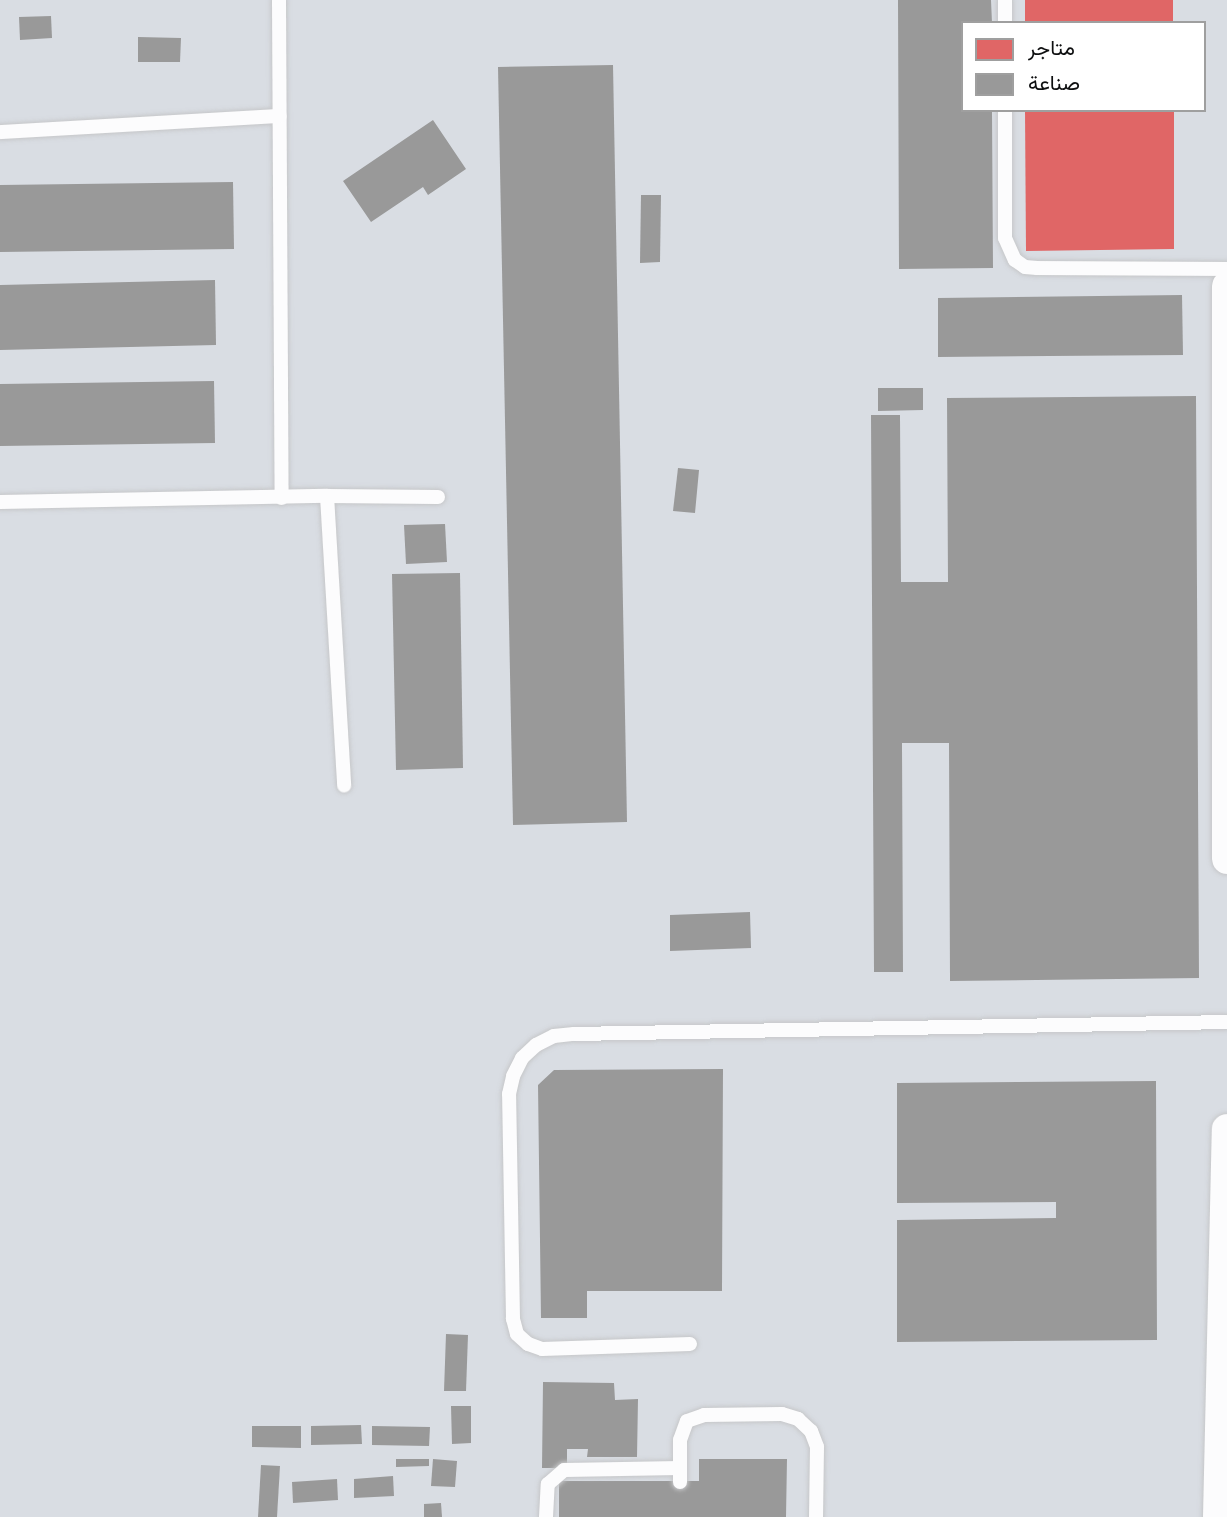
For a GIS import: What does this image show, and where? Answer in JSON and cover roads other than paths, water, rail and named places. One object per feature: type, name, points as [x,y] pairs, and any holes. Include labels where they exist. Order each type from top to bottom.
[{"type":"street","points":[[1227,286],[1227,859]]},
{"type":"street","points":[[1218,1517],[1227,1129]]},
{"type":"lane","points":[[279,0],[282,498]]},
{"type":"lane","points":[[1005,0],[1005,21]]},
{"type":"lane","points":[[1005,112],[1005,238],[1015,260],[1025,267],[1037,268],[1227,268]]},
{"type":"lane","points":[[0,132],[280,116]]},
{"type":"lane","points":[[327,496],[344,786]]},
{"type":"lane","points":[[0,502],[327,496],[438,498]]},
{"type":"lane","points":[[690,1344],[542,1349],[528,1344],[517,1334],[513,1319],[509,1094],[513,1076],[522,1058],[536,1045],[554,1036],[574,1034],[1227,1023]]},
{"type":"lane","points":[[546,1517],[548,1484],[564,1469],[680,1475],[681,1428],[695,1416],[782,1414],[798,1419],[811,1431],[817,1447],[817,1517]]}]
